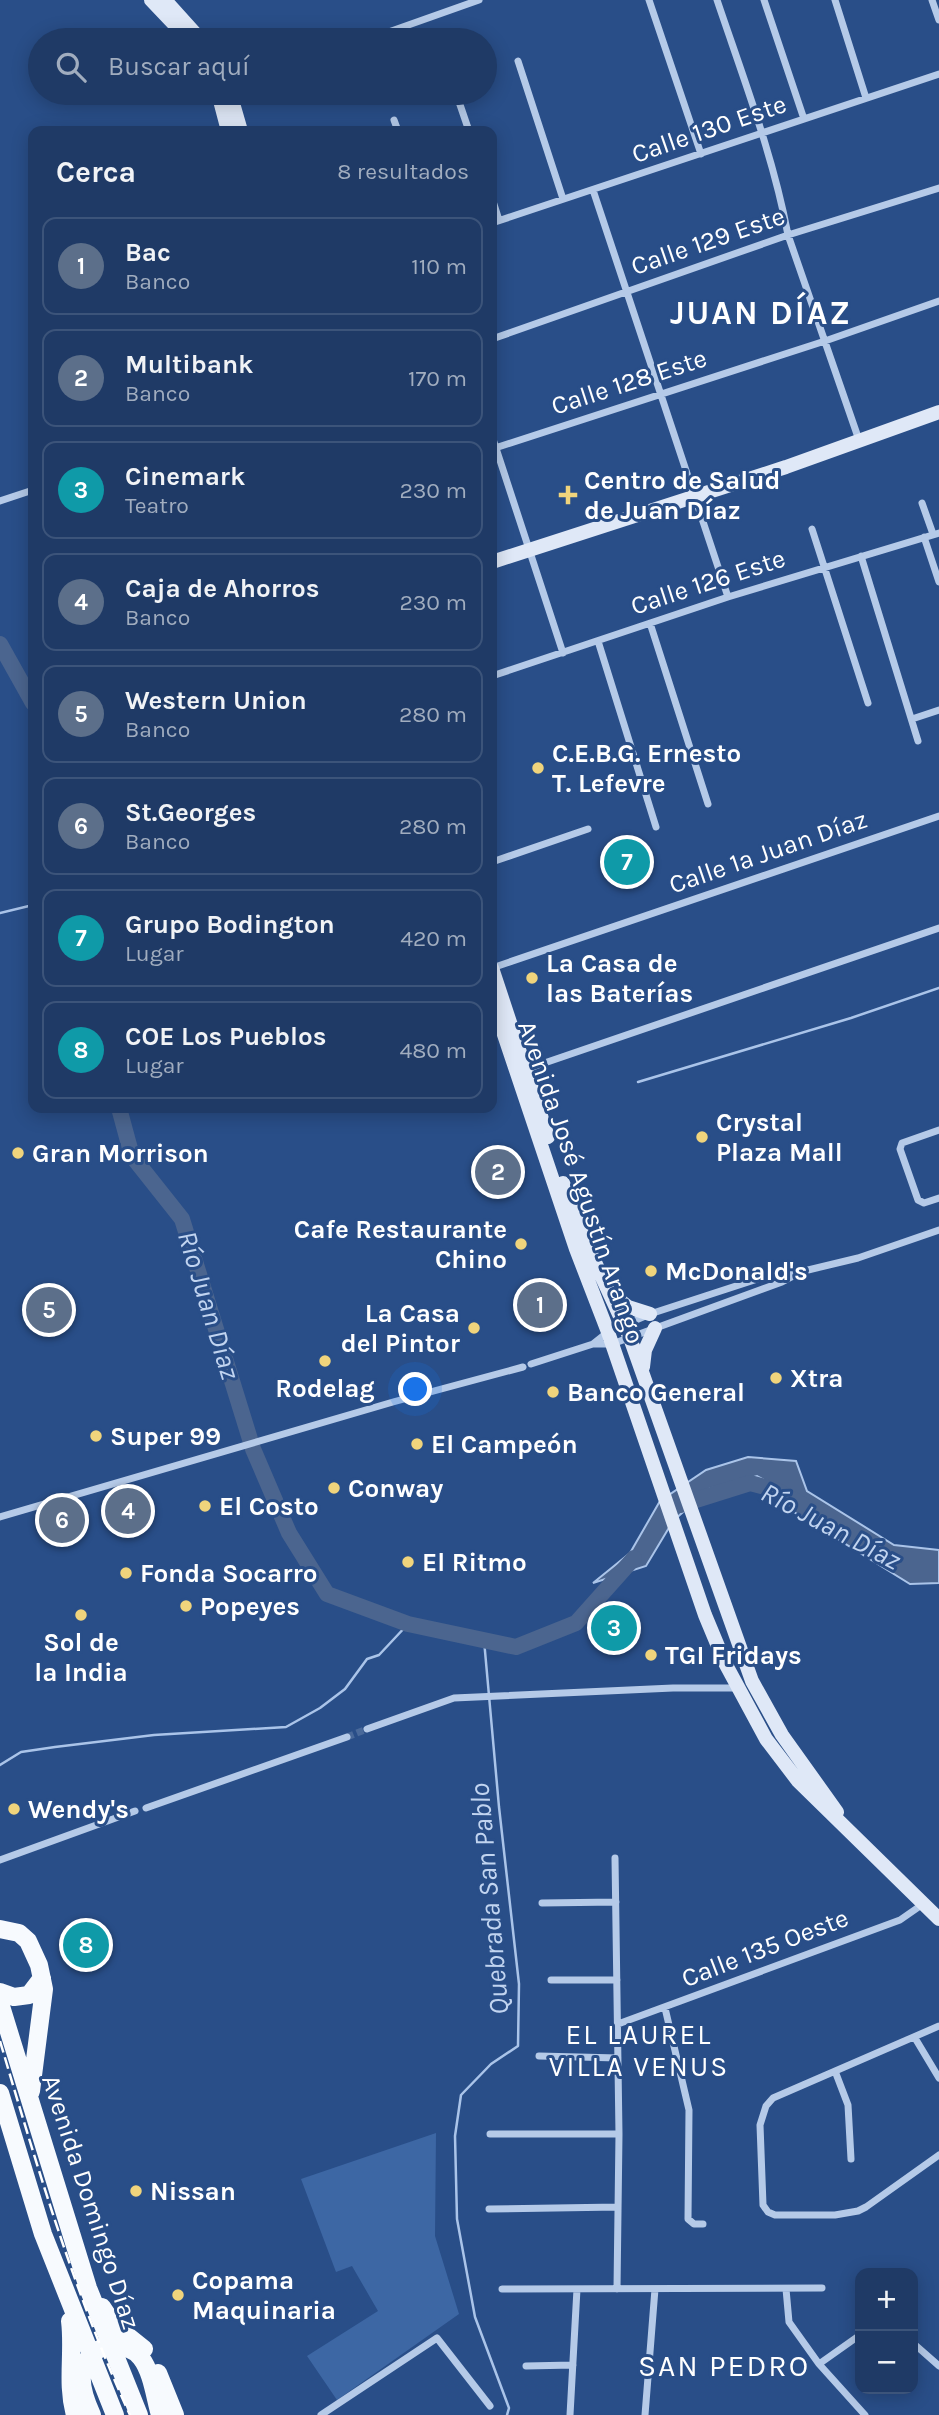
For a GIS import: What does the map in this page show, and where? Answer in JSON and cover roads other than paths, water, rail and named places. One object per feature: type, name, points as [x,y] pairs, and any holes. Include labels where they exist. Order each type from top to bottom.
[{"type":"main road","points":[[151,0],[178,28]]},
{"type":"main road","points":[[165,0],[193,28]]},
{"type":"main road","points":[[221,105],[227,126]]},
{"type":"main road","points":[[233,105],[240,126]]},
{"type":"main road","points":[[497,560],[786,467],[939,412]]},
{"type":"main road","name":"Avenida José Agustín Arango","points":[[497,985],[574,1242],[712,1633],[737,1688],[766,1739],[798,1781],[939,1919]]},
{"type":"main road","name":"Avenida José Agustín Arango","points":[[497,1011],[588,1247],[627,1331],[752,1681],[782,1735],[832,1803],[845,1826]]},
{"type":"main road","points":[[610,1293],[652,1321],[642,1372]]},
{"type":"main road","points":[[743,1656],[743,1675],[737,1688],[752,1696],[767,1710]]},
{"type":"main road","points":[[0,1929],[19,1933],[28,1941],[42,1978],[44,1998],[32,2067],[30,2101]]},
{"type":"main road","points":[[0,1992],[14,1997],[29,1995],[42,1978]]},
{"type":"main road","name":"Avenida Domingo Díaz","points":[[0,2003],[88,2288],[139,2415]]},
{"type":"main road","name":"Avenida Domingo Díaz","points":[[0,2093],[43,2234],[115,2415]]},
{"type":"main road","points":[[88,2288],[114,2325],[146,2350],[153,2361],[165,2414]]},
{"type":"main road","points":[[66,2297],[73,2348],[70,2396],[75,2415]]},
{"type":"main road","points":[[92,2415],[82,2384],[85,2363],[95,2351],[115,2346],[126,2348],[140,2357],[146,2365],[165,2414]]},
{"type":"street","points":[[400,28],[479,0]]},
{"type":"street","points":[[649,0],[701,154]]},
{"type":"street","points":[[717,0],[762,133],[788,235],[859,441]]},
{"type":"street","points":[[764,0],[804,119]]},
{"type":"street","points":[[835,0],[866,98]]},
{"type":"street","points":[[932,0],[939,20]]},
{"type":"street","points":[[518,61],[563,199]]},
{"type":"street","name":"Calle 130 Este","points":[[497,220],[939,74]]},
{"type":"street","points":[[460,105],[467,126]]},
{"type":"street","points":[[394,120],[396,126]]},
{"type":"street","name":"Calle 129 Este","points":[[497,337],[788,235],[939,188]]},
{"type":"street","points":[[593,190],[728,597]]},
{"type":"street","name":"Calle 128 Este","points":[[497,447],[825,341],[939,301]]},
{"type":"street","points":[[497,456],[531,550],[563,653]]},
{"type":"street","points":[[0,501],[28,491]]},
{"type":"street","points":[[922,503],[932,535],[939,582]]},
{"type":"street","points":[[811,529],[868,703]]},
{"type":"street","name":"Calle 126 Este","points":[[497,674],[728,597],[932,535]]},
{"type":"street","points":[[861,556],[918,741]]},
{"type":"street","points":[[650,623],[708,804]]},
{"type":"street","points":[[598,641],[656,827]]},
{"type":"street","points":[[912,719],[939,710]]},
{"type":"street","name":"Calle 1a Juan Díaz","points":[[497,966],[939,817]]},
{"type":"street","points":[[497,860],[588,830]]},
{"type":"street","points":[[522,1071],[939,928]]},
{"type":"street","points":[[939,1130],[902,1143],[900,1149],[918,1200],[924,1203],[939,1198]]},
{"type":"street","points":[[0,1517],[277,1435],[527,1366],[610,1338],[779,1272],[804,1271],[858,1258],[939,1230]]},
{"type":"street","points":[[593,1344],[652,1321],[782,1282],[804,1271]]},
{"type":"street","points":[[367,1729],[454,1698],[673,1688],[737,1688]]},
{"type":"street","points":[[146,1808],[347,1737]]},
{"type":"street","points":[[0,1860],[135,1811]]},
{"type":"street","points":[[615,1858],[619,2134],[617,2289]]},
{"type":"street","points":[[542,1903],[616,1902]]},
{"type":"street","name":"Calle 135 Oeste","points":[[618,2024],[900,1920],[923,1904]]},
{"type":"street","points":[[551,1980],[617,1980]]},
{"type":"street","points":[[665,2008],[689,2110],[688,2219],[694,2224],[703,2224]]},
{"type":"street","points":[[939,2026],[781,2092],[766,2106],[760,2125],[762,2200],[765,2209],[775,2216],[835,2215],[858,2211],[939,2155]]},
{"type":"street","points":[[915,2038],[939,2078]]},
{"type":"street","points":[[539,2056],[618,2058]]},
{"type":"street","points":[[835,2071],[848,2105],[851,2159]]},
{"type":"street","points":[[490,2134],[619,2134]]},
{"type":"street","points":[[489,2209],[618,2207]]},
{"type":"street","points":[[786,2288],[789,2322],[819,2364],[865,2415]]},
{"type":"street","points":[[502,2289],[822,2288]]},
{"type":"street","points":[[570,2415],[578,2289]]},
{"type":"street","points":[[645,2415],[655,2289]]},
{"type":"street","points":[[321,2415],[437,2338],[490,2406]]},
{"type":"street","points":[[819,2364],[855,2339]]},
{"type":"street","points":[[918,2347],[939,2366]]},
{"type":"street","points":[[526,2366],[573,2365]]},
{"type":"water","points":[[748,1457],[796,1461],[807,1491],[894,1545],[939,1550],[939,1583],[910,1584],[794,1512],[787,1493],[757,1476],[709,1489],[673,1521],[646,1566],[593,1583],[630,1553],[660,1501],[706,1470]]},
{"type":"waterway","name":"Río Juan Díaz","points":[[0,644],[28,694]]},
{"type":"waterway","points":[[0,913],[28,906]]},
{"type":"waterway","points":[[638,1082],[851,1018],[939,988]]},
{"type":"waterway","name":"Río Juan Díaz","points":[[120,1113],[132,1156],[182,1219],[253,1449],[289,1533],[327,1594],[408,1624],[516,1647],[576,1623],[634,1558]]},
{"type":"waterway","name":"Río Juan Díaz","points":[[680,1505],[750,1483],[776,1490],[806,1507]]},
{"type":"waterway","points":[[0,1765],[21,1752],[55,1747],[154,1735],[286,1727],[320,1708],[345,1689],[367,1659],[379,1655],[408,1624]]},
{"type":"waterway","name":"Quebrada San Pablo","points":[[484,1640],[519,1984],[518,2046],[491,2064],[461,2095],[455,2136],[457,2219],[475,2317],[509,2408],[507,2415]]},
{"type":"tunnel","points":[[347,1737],[367,1729]]},
{"type":"railway","points":[[0,2041],[74,2277],[130,2415]]},
{"type":"place","name":"Centro de Salud de Juan Díaz","points":[[568,495]]},
{"type":"place","name":"C.E.B.G. Ernesto T. Lefevre","points":[[538,768]]},
{"type":"place","name":"Grupo Bodington","points":[[627,862]]},
{"type":"place","name":"La Casa de las Baterías","points":[[532,978]]},
{"type":"place","name":"Crystal Plaza Mall","points":[[702,1137]]},
{"type":"place","name":"Gran Morrison","points":[[18,1153]]},
{"type":"place","name":"Multibank","points":[[498,1172]]},
{"type":"place","name":"Cafe Restaurante Chino","points":[[521,1244]]},
{"type":"place","name":"McDonald's","points":[[651,1271]]},
{"type":"place","name":"Bac","points":[[540,1305]]},
{"type":"place","name":"Western Union","points":[[49,1310]]},
{"type":"place","name":"La Casa del Pintor","points":[[474,1328]]},
{"type":"place","name":"Rodelag","points":[[325,1361]]},
{"type":"place","name":"Xtra","points":[[776,1378]]},
{"type":"place","name":"Banco General","points":[[553,1392]]},
{"type":"place","name":"Super 99","points":[[96,1436]]},
{"type":"place","name":"El Campeón","points":[[417,1444]]},
{"type":"place","name":"Conway","points":[[334,1488]]},
{"type":"place","name":"El Costo","points":[[205,1506]]},
{"type":"place","name":"Caja de Ahorros","points":[[128,1511]]},
{"type":"place","name":"St.Georges","points":[[62,1520]]},
{"type":"place","name":"El Ritmo","points":[[408,1562]]},
{"type":"place","name":"Fonda Socarro","points":[[126,1573]]},
{"type":"place","name":"Popeyes","points":[[186,1606]]},
{"type":"place","name":"Sol de la India","points":[[81,1615]]},
{"type":"place","name":"Cinemark","points":[[614,1628]]},
{"type":"place","name":"TGI Fridays","points":[[651,1655]]},
{"type":"place","name":"Wendy's","points":[[14,1809]]},
{"type":"place","name":"COE Los Pueblos","points":[[86,1945]]},
{"type":"place","name":"Nissan","points":[[136,2191]]},
{"type":"place","name":"Copama Maquinaria","points":[[178,2295]]},
{"type":"district","name":"JUAN DÍAZ","points":[[761,313]]},
{"type":"district","name":"EL LAUREL VILLA VENUS","points":[[639,2050]]},
{"type":"district","name":"SAN PEDRO","points":[[724,2366]]}]
